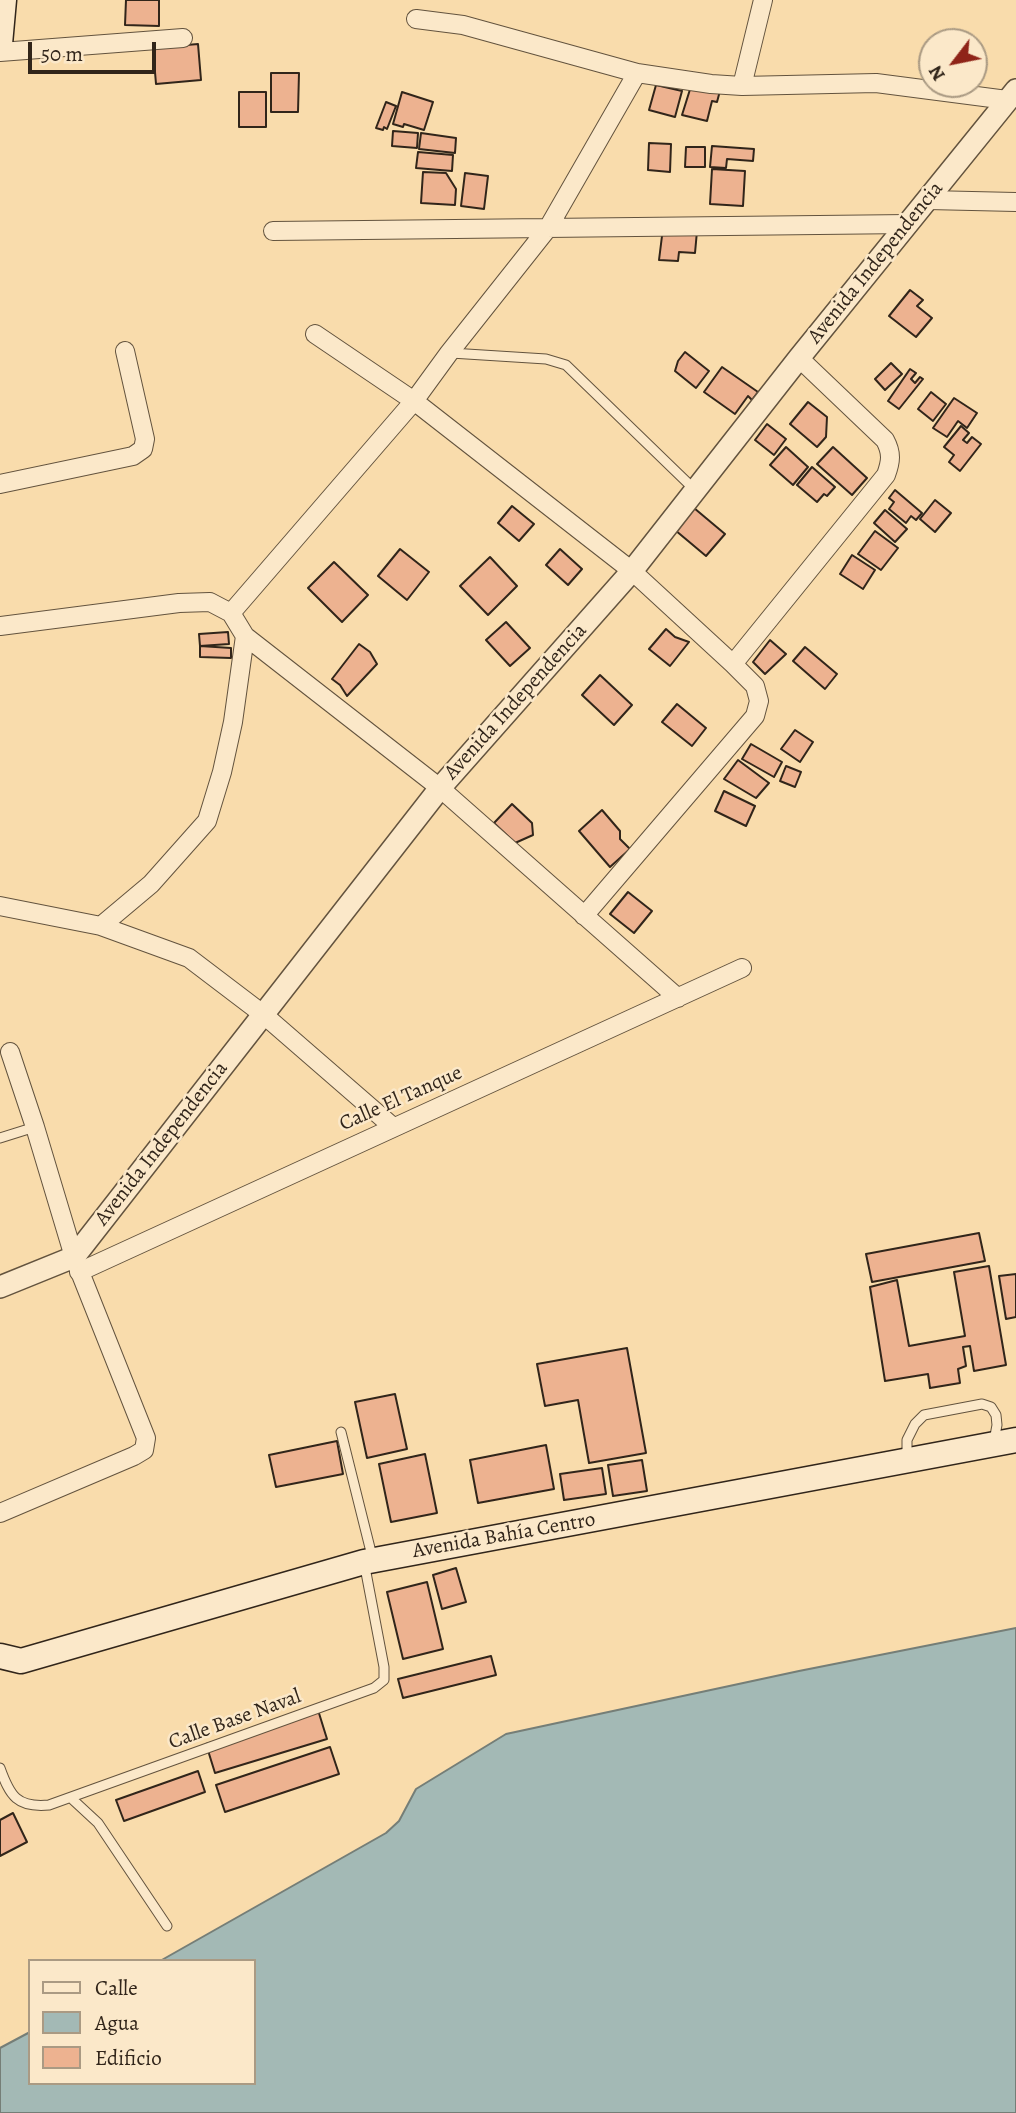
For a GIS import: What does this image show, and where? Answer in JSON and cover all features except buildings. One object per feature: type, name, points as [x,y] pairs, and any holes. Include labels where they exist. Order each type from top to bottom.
[{"type":"main road","points":[[0,44],[4,0]]},
{"type":"main road","name":"Avenida Bahía Centro","points":[[0,1656],[21,1661],[369,1561],[1005,1442]]},
{"type":"street","points":[[742,86],[763,0]]},
{"type":"street","points":[[416,19],[463,25],[637,73],[742,86],[876,83],[1012,95]]},
{"type":"street","points":[[0,52],[183,38]]},
{"type":"street","points":[[231,613],[414,401],[548,228],[637,73]]},
{"type":"street","name":"Avenida Independencia","points":[[0,1287],[77,1264],[440,788],[632,571],[799,358],[1012,95]]},
{"type":"street","points":[[928,200],[1016,202]]},
{"type":"street","points":[[274,230],[909,225]]},
{"type":"street","points":[[315,334],[414,401],[632,571],[755,686],[760,701],[755,716],[584,916]]},
{"type":"street","points":[[0,484],[133,456],[143,449],[145,439],[125,351]]},
{"type":"street","points":[[733,664],[886,475],[889,466],[891,452],[885,440],[799,358]]},
{"type":"street","points":[[0,626],[179,603],[210,602],[231,613],[245,636],[440,788],[678,999]]},
{"type":"street","points":[[101,926],[152,884],[207,821],[228,747],[245,636]]},
{"type":"street","points":[[0,906],[101,926],[190,958],[264,1016],[393,1127]]},
{"type":"street","name":"Calle El Tanque","points":[[77,1264],[393,1127],[742,968]]},
{"type":"street","points":[[0,1513],[134,1457],[145,1450],[146,1438],[77,1264],[9,1052]]},
{"type":"lane","points":[[449,353],[546,359],[566,365],[695,490]]},
{"type":"lane","points":[[0,1138],[35,1127]]},
{"type":"lane","points":[[907,1462],[907,1440],[915,1424],[924,1415],[982,1404],[991,1407],[996,1415],[997,1425],[1005,1442]]},
{"type":"lane","points":[[341,1432],[369,1561]]},
{"type":"lane","name":"Calle Base Naval","points":[[0,1768],[8,1788],[17,1800],[33,1807],[49,1805],[374,1688],[384,1680],[384,1667],[369,1561]]},
{"type":"lane","points":[[71,1798],[99,1823],[167,1926]]},
{"type":"water","points":[[1016,1628],[1016,2113],[0,2113],[0,2048],[28,2033],[28,2085],[256,2085],[256,1959],[164,1959],[386,1833],[399,1821],[416,1789],[506,1734]]}]
